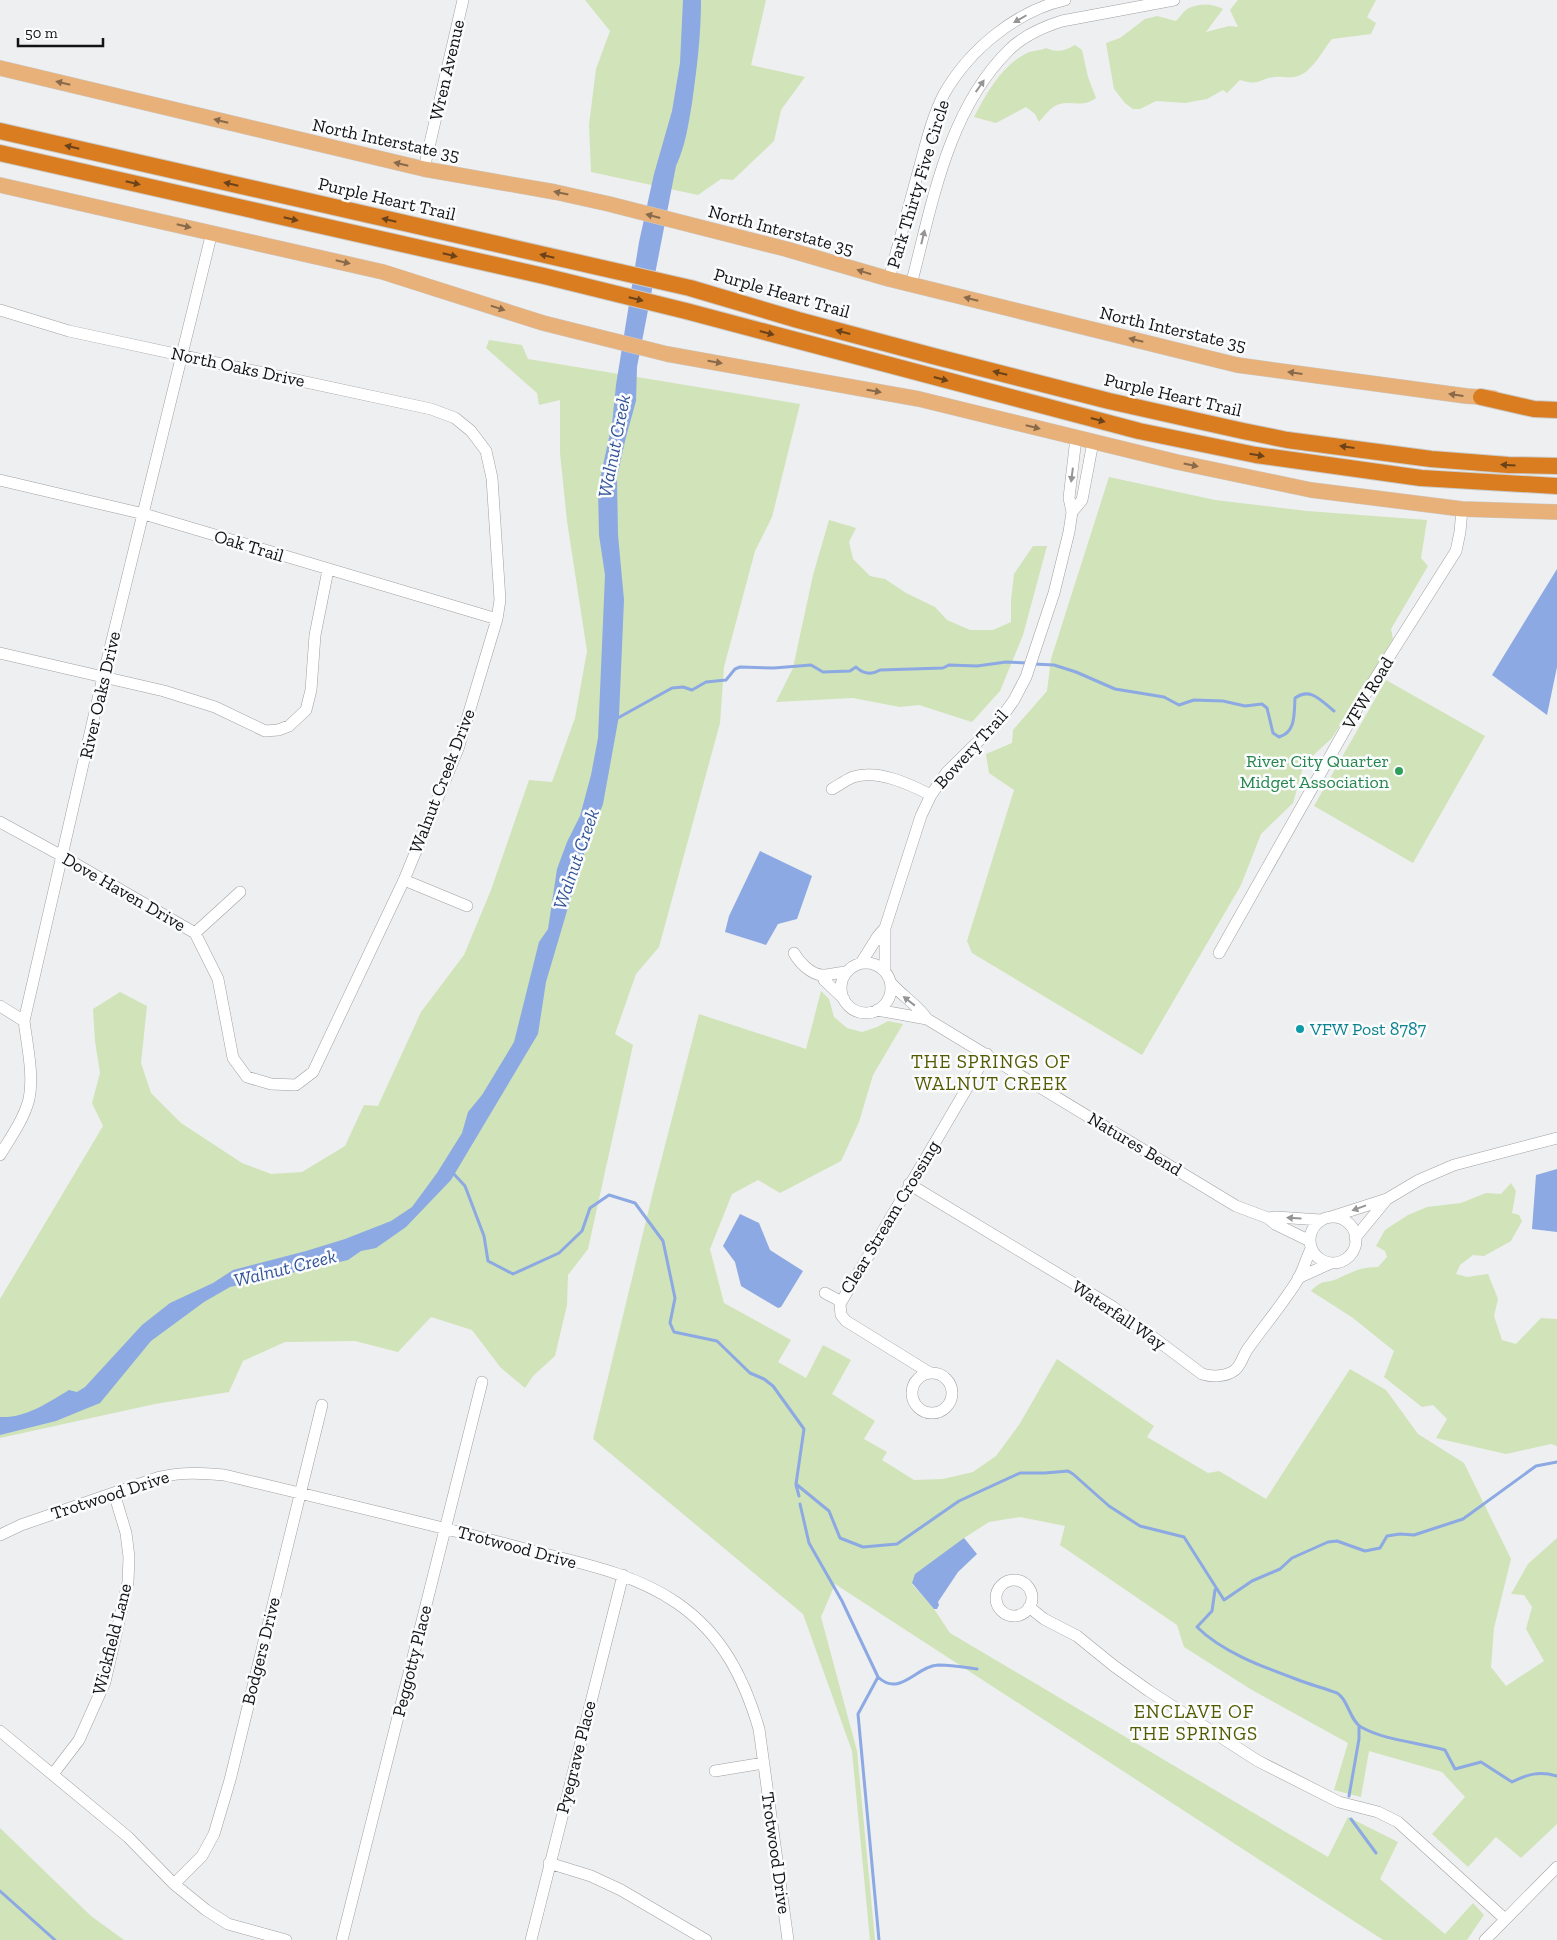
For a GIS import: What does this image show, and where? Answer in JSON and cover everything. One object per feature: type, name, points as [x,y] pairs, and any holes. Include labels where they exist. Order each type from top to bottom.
[{"type":"highway","name":"Purple Heart Trail","points":[[0,131],[690,288],[798,320],[933,356],[1099,398],[1243,431],[1287,440],[1431,459],[1508,465],[1557,466]]},
{"type":"highway","points":[[0,153],[589,287],[1139,431],[1256,455],[1422,478],[1557,486]]},
{"type":"highway","points":[[1481,397],[1534,409],[1557,410]]},
{"type":"main road","name":"North Interstate 35","points":[[0,68],[424,169],[554,192],[609,204],[786,249],[911,285],[1237,365],[1481,397],[1557,403]]},
{"type":"main road","points":[[0,185],[383,272],[543,323],[667,354],[919,399],[1177,462],[1311,490],[1462,509],[1557,512]]},
{"type":"street","name":"Wren Avenue","points":[[424,169],[462,0]]},
{"type":"street","name":"Park Thirty Five Circle","points":[[888,279],[936,113],[945,93],[967,62],[1002,31],[1020,18],[1051,3],[1064,0]]},
{"type":"street","name":"Park Thirty Five Circle","points":[[911,285],[938,180],[950,149],[971,100],[994,66],[1004,55],[1022,39],[1046,26],[1062,21],[1174,0]]},
{"type":"street","name":"River Oaks Drive","points":[[0,1155],[20,1122],[29,1098],[30,1070],[24,1021],[103,677],[212,232]]},
{"type":"street","name":"North Oaks Drive","points":[[0,310],[69,331],[431,409],[455,418],[472,431]]},
{"type":"street","name":"Walnut Creek Drive","points":[[271,1084],[296,1085],[313,1072],[404,880],[458,749],[497,619],[500,600],[492,478],[486,451],[472,431]]},
{"type":"street","name":"Bowery Trail","points":[[885,971],[885,928],[921,816],[930,795],[947,772],[998,721],[1017,695],[1026,677],[1054,593],[1072,512],[1069,498],[1076,438]]},
{"type":"street","name":"Bowery Trail","points":[[1072,512],[1082,500],[1093,442]]},
{"type":"street","name":"Oak Trail","points":[[0,480],[144,514],[497,619]]},
{"type":"street","name":"VFW Road","points":[[1219,952],[1363,698],[1456,551],[1462,509]]},
{"type":"street","points":[[0,653],[164,690],[207,704],[265,731],[278,730],[289,726],[306,710],[311,690],[315,635],[328,570]]},
{"type":"street","points":[[832,789],[852,777],[869,775],[898,781],[930,795]]},
{"type":"street","name":"Dove Haven Drive","points":[[0,822],[195,933],[218,979],[233,1058],[246,1077],[271,1084]]},
{"type":"street","points":[[404,880],[467,906]]},
{"type":"street","points":[[195,933],[240,892]]},
{"type":"street","name":"Bowery Trail","points":[[861,963],[885,928]]},
{"type":"street","points":[[794,953],[804,966],[822,975],[847,972]]},
{"type":"street","points":[[822,975],[824,980],[851,1008],[867,1013],[877,1010],[888,1000],[891,993],[891,983],[885,971],[874,964],[861,963],[854,966],[847,972],[841,986],[844,1000]]},
{"type":"street","name":"Natures Bend","points":[[891,983],[901,994],[921,1009],[927,1019]]},
{"type":"street","points":[[0,1006],[24,1021]]},
{"type":"street","name":"Natures Bend","points":[[877,1010],[927,1019],[1236,1206],[1268,1218],[1310,1245]]},
{"type":"street","name":"Clear Stream Crossing","points":[[930,1373],[846,1321],[839,1310],[840,1301],[987,1054]]},
{"type":"street","name":"Natures Bend","points":[[1268,1218],[1326,1219],[1387,1199],[1419,1180],[1454,1165],[1557,1138]]},
{"type":"street","name":"Waterfall Way","points":[[909,1184],[1113,1307],[1202,1374],[1210,1376],[1225,1375],[1235,1370],[1298,1278],[1310,1245]]},
{"type":"street","name":"Natures Bend","points":[[1355,1238],[1387,1199]]},
{"type":"street","points":[[1298,1278],[1331,1263],[1342,1261],[1353,1252],[1355,1238],[1352,1228],[1340,1218],[1326,1219],[1313,1228],[1310,1245],[1316,1256],[1321,1260],[1331,1263]]},
{"type":"street","points":[[824,1293],[840,1301]]},
{"type":"street","name":"Peggotty Place","points":[[342,1940],[482,1382]]},
{"type":"street","name":"Bodgers Drive","points":[[174,1884],[202,1856],[214,1834],[230,1780],[322,1405]]},
{"type":"street","name":"Trotwood Drive","points":[[0,1536],[21,1525],[160,1477],[196,1472],[224,1475],[446,1528],[623,1575],[654,1588],[700,1622],[722,1645],[750,1698],[760,1729],[788,1940]]},
{"type":"street","name":"Wickfield Lane","points":[[53,1774],[78,1740],[105,1682],[128,1582],[129,1557],[127,1541],[114,1493]]},
{"type":"street","name":"Pyegrave Place","points":[[531,1940],[623,1575]]},
{"type":"street","points":[[1029,1607],[1044,1619],[1077,1636],[1149,1691],[1258,1761],[1339,1802],[1378,1812],[1398,1822],[1505,1920]]},
{"type":"street","points":[[0,1731],[128,1837],[174,1884],[206,1910],[228,1924],[286,1940]]},
{"type":"street","points":[[715,1770],[764,1764]]},
{"type":"street","points":[[549,1863],[591,1876],[621,1890],[706,1940]]},
{"type":"street","points":[[1485,1940],[1557,1867]]},
{"type":"green space","points":[[585,0],[766,0],[751,65],[805,77],[781,110],[774,141],[733,180],[721,179],[698,195],[591,172],[589,125],[596,69],[610,31]]},
{"type":"green space","points":[[1238,0],[1376,0],[1367,17],[1376,23],[1371,34],[1332,39],[1316,62],[1306,72],[1294,77],[1274,77],[1255,82],[1240,80],[1227,93],[1223,90],[1207,99],[1185,103],[1156,101],[1140,109],[1133,109],[1125,103],[1114,89],[1106,43],[1120,38],[1145,19],[1157,16],[1176,21],[1187,9],[1201,5],[1210,5],[1223,9],[1206,32],[1229,26],[1238,27],[1230,10]]},
{"type":"green space","points":[[1075,45],[1082,50],[1088,77],[1096,98],[1085,103],[1062,103],[1057,105],[1039,122],[1035,114],[1026,107],[996,123],[974,117],[996,81],[1018,58],[1032,51],[1046,48],[1061,51]]},
{"type":"green space","points":[[489,340],[522,345],[528,359],[800,404],[772,517],[755,551],[724,667],[720,723],[659,947],[636,974],[615,1034],[633,1045],[588,1249],[568,1275],[567,1305],[555,1356],[533,1376],[525,1388],[501,1368],[472,1330],[431,1317],[398,1352],[355,1341],[285,1342],[243,1361],[229,1392],[155,1404],[0,1438],[0,1299],[103,1126],[92,1103],[100,1073],[93,1009],[120,992],[147,1006],[141,1063],[151,1093],[181,1123],[242,1163],[271,1174],[302,1172],[345,1146],[364,1105],[378,1106],[421,1012],[464,955],[491,890],[529,780],[552,782],[575,718],[587,651],[567,521],[560,453],[560,400],[539,405],[537,393],[486,348]]},
{"type":"green space","points":[[1109,477],[1215,500],[1307,511],[1427,520],[1421,558],[1428,566],[1391,629],[1393,639],[1332,738],[1304,764],[1293,803],[1261,834],[1241,885],[1142,1055],[972,953],[967,941],[1014,790],[989,773],[986,754],[1012,743],[1013,730],[1047,691],[1051,659]]},
{"type":"green space","points":[[829,520],[856,528],[849,542],[853,559],[870,576],[885,579],[906,593],[935,607],[947,620],[970,630],[993,630],[1011,622],[1014,574],[1033,546],[1047,546],[1023,635],[1000,691],[972,722],[919,705],[900,707],[853,698],[776,702],[793,668],[813,575]]},
{"type":"green space","name":"River City Quarter Midget Association","points":[[1386,680],[1485,736],[1413,863],[1314,806]]},
{"type":"green space","points":[[821,991],[829,999],[834,1017],[847,1028],[862,1032],[888,1021],[903,1024],[873,1075],[859,1122],[841,1161],[780,1193],[758,1180],[732,1194],[710,1249],[724,1303],[791,1340],[778,1362],[806,1378],[823,1345],[851,1360],[832,1394],[875,1421],[864,1439],[887,1452],[882,1460],[914,1480],[943,1479],[973,1472],[996,1456],[1019,1425],[1057,1359],[1154,1426],[1147,1437],[1208,1473],[1219,1471],[1266,1499],[1350,1369],[1386,1390],[1418,1434],[1464,1463],[1511,1559],[1494,1628],[1491,1667],[1506,1686],[1544,1661],[1526,1629],[1532,1607],[1524,1595],[1511,1594],[1528,1564],[1557,1538],[1557,1824],[1521,1858],[1496,1837],[1468,1867],[1432,1834],[1465,1797],[1442,1772],[1369,1751],[1361,1797],[1334,1790],[1348,1743],[1252,1690],[1184,1647],[1177,1625],[1060,1545],[1065,1526],[1020,1517],[989,1522],[964,1538],[912,1584],[934,1609],[950,1633],[1328,1857],[1348,1817],[1398,1842],[1380,1879],[1445,1934],[1473,1903],[1484,1915],[1467,1940],[1383,1940],[835,1584],[821,1617],[857,1751],[875,1940],[870,1940],[852,1751],[803,1614],[593,1439],[654,1188],[699,1014],[806,1049]]},
{"type":"green space","points":[[1511,1183],[1516,1191],[1512,1213],[1519,1215],[1522,1221],[1511,1241],[1484,1256],[1473,1255],[1460,1265],[1456,1274],[1467,1277],[1488,1274],[1498,1299],[1494,1316],[1502,1340],[1516,1344],[1541,1318],[1557,1319],[1557,1446],[1551,1444],[1506,1454],[1436,1438],[1447,1419],[1433,1405],[1422,1407],[1384,1377],[1394,1351],[1353,1318],[1311,1291],[1322,1283],[1358,1270],[1378,1267],[1387,1257],[1385,1251],[1376,1246],[1385,1230],[1408,1215],[1427,1207],[1461,1203],[1486,1193],[1501,1194]]},
{"type":"green space","points":[[0,1828],[91,1916],[124,1940],[0,1940]]},
{"type":"water","name":"Walnut Creek","points":[[683,0],[701,0],[694,90],[686,135],[676,166],[637,367],[636,401],[617,477],[618,535],[624,600],[619,716],[603,804],[585,850],[546,982],[538,1034],[451,1180],[406,1227],[376,1248],[361,1251],[348,1260],[230,1287],[204,1302],[151,1341],[100,1403],[56,1421],[0,1435],[0,1417],[10,1417],[28,1412],[45,1405],[69,1390],[77,1392],[85,1387],[142,1325],[170,1303],[213,1283],[233,1270],[345,1239],[391,1221],[412,1207],[437,1173],[462,1133],[468,1112],[482,1095],[514,1042],[539,942],[548,929],[557,869],[567,842],[580,816],[598,738],[605,575],[599,535],[598,488],[612,424],[616,385],[639,242],[654,174],[672,111],[680,63]]},
{"type":"water","points":[[1557,569],[1557,667],[1547,715],[1492,675]]},
{"type":"water","points":[[760,851],[812,876],[797,919],[778,924],[766,945],[725,932],[729,916]]},
{"type":"water","points":[[1557,1169],[1557,1232],[1532,1229],[1536,1175]]},
{"type":"water","points":[[740,1214],[759,1223],[770,1250],[803,1271],[781,1307],[778,1308],[741,1286],[735,1262],[723,1246]]},
{"type":"water","points":[[964,1538],[977,1554],[958,1572],[938,1602],[937,1609],[934,1609],[912,1583],[915,1574]]},
{"type":"waterway","points":[[616,719],[672,688],[683,687],[692,690],[706,682],[726,680],[735,669],[740,667],[774,668],[811,665],[823,672],[850,671],[856,667],[871,673],[880,670],[943,668],[949,665],[977,666],[1006,662],[1028,663]]},
{"type":"waterway","points":[[1034,664],[1054,665],[1076,672],[1115,689],[1164,697],[1179,705],[1194,700],[1223,701],[1245,706],[1262,704],[1267,708],[1273,733],[1279,737],[1289,731],[1293,722],[1295,698],[1301,695],[1311,694],[1334,711]]},
{"type":"waterway","points":[[452,1172],[465,1186],[484,1236],[488,1261],[513,1274],[559,1253],[582,1231],[590,1208],[609,1195],[635,1203],[663,1241],[675,1298],[670,1323],[674,1332],[717,1341],[750,1373],[764,1379],[773,1386],[804,1429],[796,1484],[829,1511],[840,1538],[863,1547],[897,1544],[959,1501],[1020,1473],[1068,1471],[1109,1506],[1140,1526],[1184,1537],[1224,1600],[1252,1581],[1280,1569],[1292,1558],[1328,1542],[1337,1541],[1365,1551],[1380,1548],[1387,1536],[1400,1534],[1414,1535],[1463,1519],[1536,1466],[1557,1462]]},
{"type":"waterway","points":[[796,1485],[799,1496]]},
{"type":"waterway","points":[[800,1504],[809,1543],[842,1601],[878,1677],[886,1683],[894,1684],[901,1683],[922,1670],[938,1665],[977,1669]]},
{"type":"waterway","points":[[1215,1590],[1212,1611],[1197,1627],[1208,1637],[1233,1653],[1290,1677],[1337,1693],[1344,1700],[1354,1720],[1361,1727],[1391,1738],[1445,1750],[1455,1769],[1481,1762],[1512,1782],[1534,1774],[1557,1776]]},
{"type":"waterway","points":[[878,1677],[858,1714],[879,1940]]},
{"type":"waterway","points":[[1349,1796],[1359,1739],[1359,1726]]},
{"type":"waterway","points":[[1351,1819],[1376,1853]]},
{"type":"waterway","points":[[0,1891],[55,1940]]},
{"type":"place","name":"River City Quarter Midget Association","points":[[1399,771]]},
{"type":"place","name":"VFW Post 8787","points":[[1300,1029]]},
{"type":"district","name":"THE SPRINGS OF WALNUT CREEK","points":[[991,1072]]},
{"type":"district","name":"ENCLAVE OF THE SPRINGS","points":[[1194,1722]]}]
